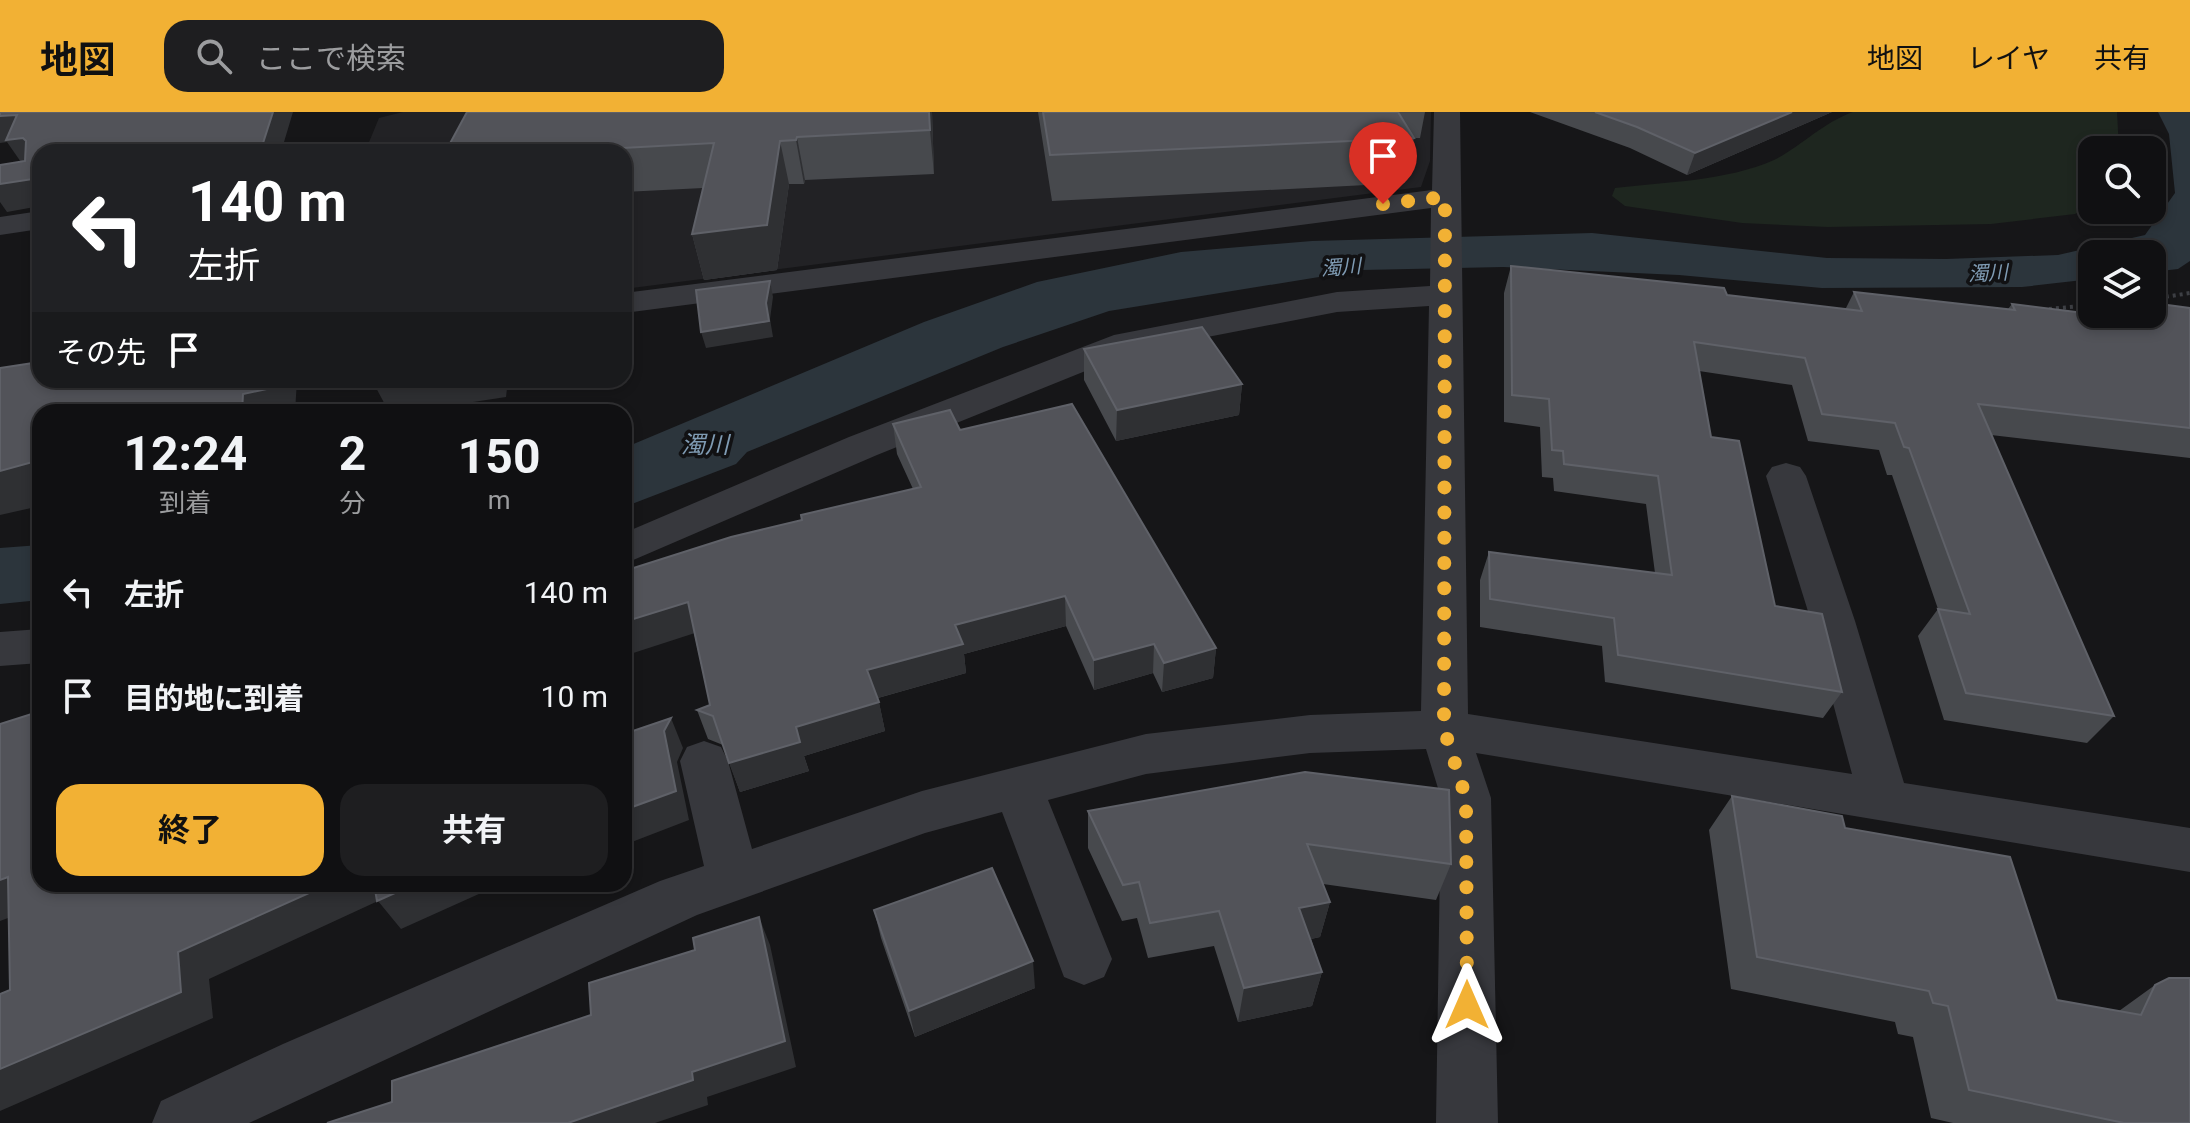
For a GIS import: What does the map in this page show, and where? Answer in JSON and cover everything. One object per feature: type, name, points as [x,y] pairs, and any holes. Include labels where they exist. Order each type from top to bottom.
[{"type":"street","points":[[1447,112],[1444,229],[1444,729],[1466,798],[1467,1123]]},
{"type":"street","points":[[632,302],[1445,197]]},
{"type":"street","points":[[0,226],[32,221]]},
{"type":"street","points":[[632,547],[863,446],[1126,342],[1211,323],[1446,287]]},
{"type":"street","points":[[1786,476],[1833,621],[1884,800]]},
{"type":"street","points":[[0,649],[32,647]]},
{"type":"street","points":[[183,1123],[304,1065],[665,905],[922,812],[1146,754],[1310,734],[1444,729],[2190,850]]},
{"type":"street","points":[[704,761],[733,879]]},
{"type":"street","points":[[1018,787],[1084,959]]},
{"type":"path","points":[[2166,297],[2190,293]]},
{"type":"path","points":[[2047,309],[2078,306]]},
{"type":"shaded area","points":[[403,112],[1431,112],[1430,161],[1421,187],[632,288],[632,144],[368,144],[379,118]]},
{"type":"shaded area","points":[[1853,112],[2117,112],[2118,136],[2078,136],[2078,212],[1991,224],[1828,227],[1742,223],[1625,206],[1612,196],[1615,188],[1696,180],[1756,167],[1774,160]]},
{"type":"water","name":"濁川","points":[[2158,112],[2190,112],[2190,261],[2178,269],[2166,270],[2166,240],[2123,240],[2145,235],[2153,224],[2166,224],[2166,206],[2175,193],[2169,134]]},
{"type":"water","name":"濁川","points":[[1592,233],[1827,258],[1946,259],[2058,255],[2078,250],[2078,281],[2022,287],[1822,288],[1679,275],[1503,267],[1362,270],[1109,311],[1003,347],[747,452],[736,464],[632,504],[632,445],[924,322],[1037,282],[1181,252],[1312,241]]},
{"type":"water","points":[[32,546],[32,601],[0,604],[0,548]]},
{"type":"building","points":[[0,112],[273,112],[263,143],[257,144],[32,144],[32,179],[0,184],[0,165],[25,161],[26,141],[23,138],[6,140],[17,115],[0,116]]},
{"type":"building","points":[[467,112],[929,112],[930,130],[797,137],[796,140],[780,141],[767,225],[692,234],[714,143],[632,147],[632,144],[450,144]]},
{"type":"building","points":[[1043,112],[1398,112],[1414,138],[1050,155]]},
{"type":"building","points":[[1595,112],[1792,112],[1695,153]]},
{"type":"building","points":[[1511,266],[1724,288],[1727,295],[1862,311],[1854,292],[2015,310],[2012,304],[2078,312],[2078,328],[2166,328],[2166,305],[2190,308],[2190,428],[1978,404],[2114,716],[1966,693],[1938,609],[1970,614],[1909,448],[1904,447],[1895,423],[1822,414],[1805,358],[1694,342],[1711,437],[1739,441],[1775,606],[1822,614],[1842,692],[1618,655],[1614,618],[1490,599],[1489,552],[1672,575],[1658,476],[1564,464],[1563,451],[1552,450],[1549,399],[1512,395]]},
{"type":"building","points":[[770,281],[766,303],[769,321],[701,332],[696,290]]},
{"type":"building","points":[[1202,327],[1242,384],[1117,410],[1084,349]]},
{"type":"building","points":[[32,363],[32,388],[272,388],[243,394],[242,404],[32,404],[32,462],[0,471],[0,368]]},
{"type":"building","points":[[1072,404],[1216,648],[1164,663],[1154,644],[1094,660],[1065,596],[955,625],[963,644],[867,670],[879,702],[796,727],[800,742],[729,763],[713,716],[697,710],[710,705],[688,602],[632,620],[632,568],[731,537],[802,520],[801,515],[921,487],[893,424],[950,410],[960,430]]},
{"type":"building","points":[[32,714],[32,892],[311,892],[178,952],[181,992],[0,1069],[0,994],[10,990],[8,877],[0,880],[0,724]]},
{"type":"building","points":[[671,718],[664,731],[676,791],[632,807],[632,731]]},
{"type":"building","points":[[1305,772],[1449,790],[1451,864],[1307,844],[1330,902],[1299,908],[1322,972],[1244,988],[1219,911],[1150,923],[1139,882],[1123,885],[1088,811]]},
{"type":"building","points":[[1732,796],[1842,816],[1845,828],[2010,857],[2057,1000],[2141,1015],[2155,985],[2169,978],[2190,978],[2190,1123],[2124,1123],[1969,1090],[1948,1006],[1933,1003],[1929,991],[1757,957]]},
{"type":"building","points":[[992,868],[1033,961],[909,1011],[874,910]]},
{"type":"building","points":[[375,892],[397,892],[377,901]]},
{"type":"building","points":[[759,917],[785,1041],[692,1072],[693,1080],[568,1123],[327,1123],[392,1102],[392,1081],[591,1015],[589,983],[695,950],[693,938]]},
{"type":"route","points":[[1383,204],[1445,197],[1444,729],[1466,798],[1467,1005]]}]
